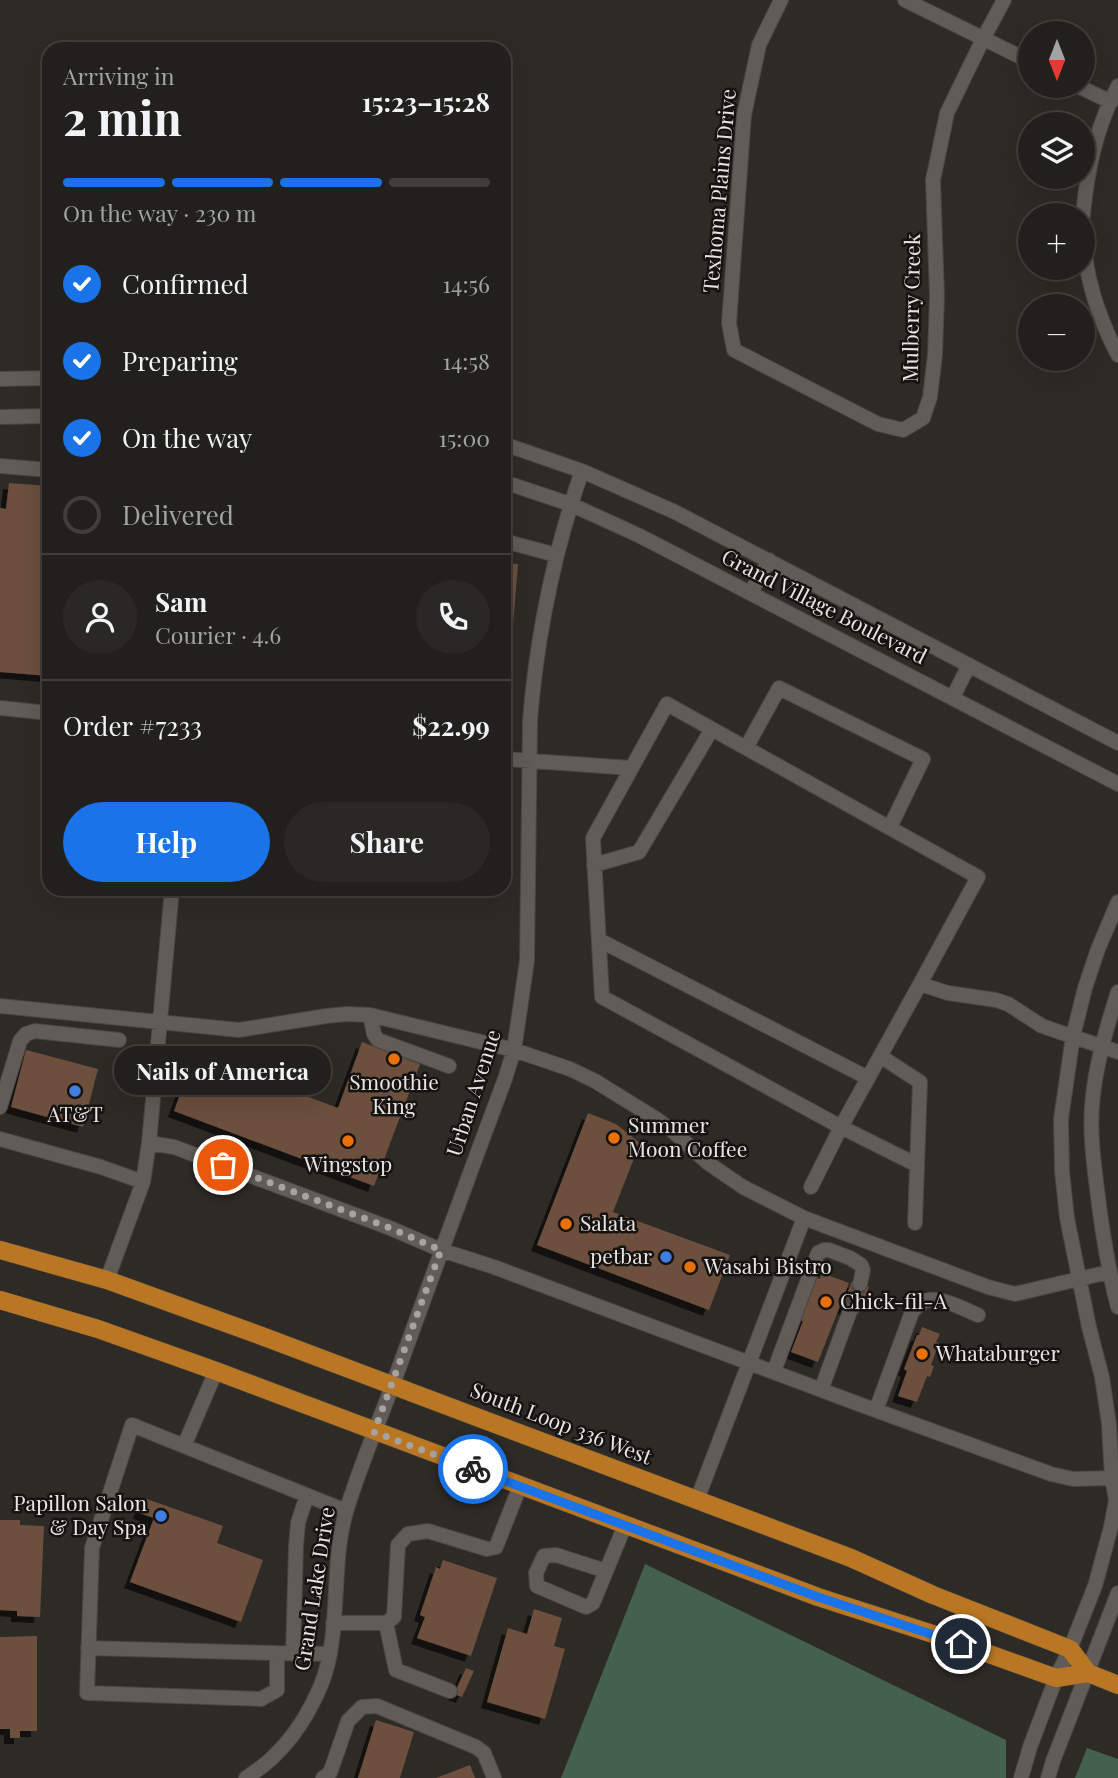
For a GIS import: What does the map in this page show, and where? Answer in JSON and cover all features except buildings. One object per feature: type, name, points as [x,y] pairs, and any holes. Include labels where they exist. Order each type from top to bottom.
[{"type":"main road","name":"South Loop 336 West","points":[[0,1250],[107,1280],[393,1385],[852,1558],[933,1595],[1070,1649]]},
{"type":"main road","points":[[0,1300],[98,1329],[216,1371],[818,1597],[1056,1678],[1088,1674],[1118,1685]]},
{"type":"main road","points":[[1070,1649],[1088,1674]]},
{"type":"street","name":"Texhoma Plains Drive","points":[[734,350],[729,323],[744,115],[759,45],[781,0]]},
{"type":"street","points":[[905,0],[1018,56]]},
{"type":"street","points":[[983,39],[1004,0]]},
{"type":"street","name":"Mulberry Creek","points":[[734,350],[878,424],[903,430],[923,418],[930,397],[937,296],[933,180],[947,113],[983,39]]},
{"type":"street","points":[[1084,203],[1092,151],[1118,86]]},
{"type":"street","points":[[1096,95],[1111,102]]},
{"type":"street","points":[[1089,280],[1104,327],[1118,355]]},
{"type":"street","points":[[0,379],[42,379]]},
{"type":"street","points":[[0,417],[42,416]]},
{"type":"street","name":"Grand Village Boulevard","points":[[511,446],[582,471],[675,512],[1118,743]]},
{"type":"street","points":[[0,466],[42,469]]},
{"type":"street","name":"Urban Avenue","points":[[393,1385],[514,1050],[527,961],[530,720],[538,645],[556,555],[582,471]]},
{"type":"street","name":"Grand Village Boulevard","points":[[511,484],[570,504],[640,536],[1118,784]]},
{"type":"street","points":[[511,543],[556,555]]},
{"type":"street","points":[[751,592],[769,560]]},
{"type":"street","points":[[953,697],[969,666]]},
{"type":"street","points":[[746,748],[779,688],[923,759],[890,827]]},
{"type":"street","points":[[811,1187],[841,1127],[978,877],[667,704],[593,838],[602,997],[841,1127],[917,1165]]},
{"type":"street","points":[[0,708],[42,712]]},
{"type":"street","points":[[594,865],[639,852],[712,729]]},
{"type":"street","points":[[511,759],[631,768]]},
{"type":"street","points":[[107,1280],[143,1182],[149,1143],[171,896]]},
{"type":"street","points":[[1021,1778],[1056,1678],[1095,1586],[1109,1538],[1115,1500],[1102,1377],[1067,1218],[1062,1171],[1061,1119],[1073,1036],[1085,988],[1118,902]]},
{"type":"street","points":[[599,940],[869,1078]]},
{"type":"street","points":[[920,984],[948,993],[1009,1004],[1042,1026],[1118,1052]]},
{"type":"street","points":[[1118,992],[1102,1047],[1091,1110],[1091,1138],[1100,1221],[1118,1307]]},
{"type":"street","points":[[0,1006],[239,1030],[326,1016],[370,1015],[514,1050],[570,1069],[595,1081],[658,1120],[708,1163],[743,1187],[804,1218],[989,1287],[1015,1294],[1109,1272]]},
{"type":"street","points":[[370,1015],[378,1040],[449,1066]]},
{"type":"street","points":[[0,1107],[20,1041],[26,1034],[35,1031],[119,1040]]},
{"type":"street","points":[[880,1056],[920,1082],[915,1223]]},
{"type":"street","points":[[0,1139],[102,1167],[143,1182]]},
{"type":"street","points":[[149,1143],[174,1147],[390,1228],[441,1250],[494,1267],[1051,1474],[1073,1479],[1112,1478]]},
{"type":"street","points":[[697,1500],[804,1218]]},
{"type":"street","points":[[774,1371],[818,1253],[829,1250],[857,1262],[863,1270],[860,1284]]},
{"type":"street","points":[[876,1410],[912,1312],[920,1304],[928,1300],[939,1301],[978,1315]]},
{"type":"street","points":[[821,1390],[850,1311]]},
{"type":"street","points":[[184,1446],[216,1371]]},
{"type":"street","name":"Grand Lake Drive","points":[[246,1778],[274,1757],[288,1742],[305,1718],[322,1682],[329,1654],[338,1550],[346,1511],[393,1385]]},
{"type":"street","points":[[277,1653],[277,1690],[261,1699],[87,1693],[92,1548],[132,1425],[346,1511]]},
{"type":"street","points":[[333,1623],[386,1623],[394,1617],[398,1545],[408,1534],[428,1531],[487,1549],[496,1547],[520,1486]]},
{"type":"street","points":[[293,1654],[296,1546],[307,1495]]},
{"type":"street","points":[[606,1572],[556,1555],[544,1556],[536,1573],[537,1586],[586,1607],[593,1603],[606,1572],[625,1525]]},
{"type":"street","points":[[1048,1778],[1118,1593]]},
{"type":"street","points":[[386,1623],[396,1670],[450,1691]]},
{"type":"street","points":[[89,1648],[329,1654]]},
{"type":"street","points":[[323,1778],[330,1773],[348,1721],[362,1707],[377,1706],[476,1746],[484,1753],[494,1778]]},
{"type":"green space","points":[[645,1564],[1006,1740],[1006,1778],[561,1778]]},
{"type":"green space","points":[[1087,1748],[1118,1759],[1118,1778],[1075,1778]]},
{"type":"tunnel","points":[[850,1311],[860,1284]]},
{"type":"way so far","points":[[223,1165],[441,1250],[374,1432],[473,1469]]},
{"type":"place","name":"Smoothie King","points":[[394,1059]]},
{"type":"place","name":"AT&T","points":[[75,1091]]},
{"type":"place","name":"Summer Moon Coffee","points":[[614,1138]]},
{"type":"place","name":"Wingstop","points":[[348,1141]]},
{"type":"place","name":"Nails of America","points":[[223,1165]]},
{"type":"place","name":"Salata","points":[[566,1224]]},
{"type":"place","name":"petbar","points":[[666,1257]]},
{"type":"place","name":"Wasabi Bistro","points":[[690,1267]]},
{"type":"place","name":"Chick-fil-A","points":[[826,1302]]},
{"type":"place","name":"Whataburger","points":[[922,1354]]},
{"type":"place","name":"Papillon Salon & Day Spa","points":[[161,1516]]},
{"type":"route","points":[[473,1469],[818,1597],[961,1644]]}]
